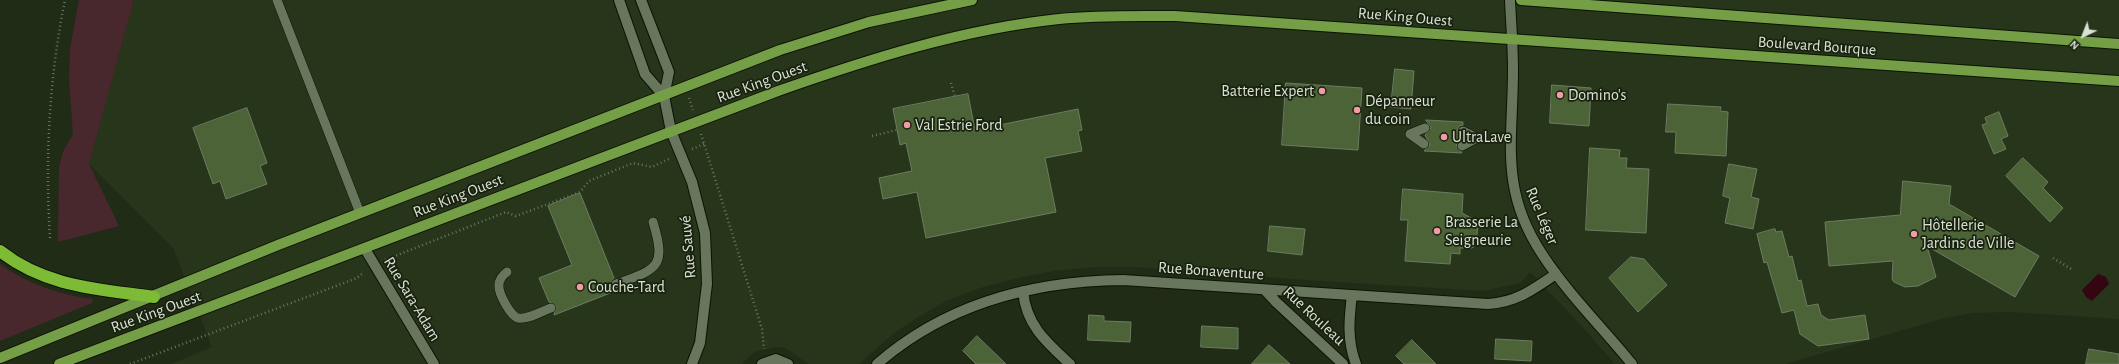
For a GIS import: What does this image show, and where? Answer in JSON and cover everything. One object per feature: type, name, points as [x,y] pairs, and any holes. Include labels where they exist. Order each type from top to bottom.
[{"type":"highway","points":[[0,251],[32,272],[62,283],[83,288],[154,297]]},
{"type":"main road","name":"Rue King Ouest","points":[[0,358],[154,297],[278,245],[780,50],[829,34],[904,14],[972,0]]},
{"type":"main road","name":"Boulevard Bourque","points":[[1521,0],[2119,44]]},
{"type":"main road","name":"Rue King Ouest","points":[[59,364],[365,249],[472,206],[806,81],[886,55],[983,31],[1060,19],[1174,16],[1512,40]]},
{"type":"main road","name":"Boulevard Bourque","points":[[1512,40],[2119,81]]},
{"type":"street","points":[[619,0],[645,74],[664,96]]},
{"type":"street","points":[[641,0],[669,72],[664,96]]},
{"type":"street","name":"Rue Léger","points":[[1510,0],[1513,70],[1510,146],[1513,187],[1530,234],[1556,274],[1632,364]]},
{"type":"street","name":"Rue Sauvé","points":[[664,96],[671,131],[692,182],[700,208],[705,232],[707,259],[704,319],[700,343],[692,364]]},
{"type":"street","name":"Rue Sara-Adam","points":[[365,249],[434,364]]},
{"type":"street","name":"Rue Bonaventure","points":[[877,364],[904,342],[939,320],[960,310],[1023,291],[1055,285],[1097,280],[1123,280],[1474,304],[1499,304],[1519,297],[1556,274]]},
{"type":"street","name":"Rue Rouleau","points":[[1265,290],[1343,364]]},
{"type":"street","points":[[1023,291],[1024,307],[1033,324],[1042,337],[1070,364]]},
{"type":"street","name":"Rue Rouleau","points":[[1352,295],[1349,331],[1350,344],[1356,364]]},
{"type":"street","points":[[764,363],[776,359],[788,364]]},
{"type":"lane","points":[[277,0],[360,213]]},
{"type":"lane","points":[[1424,144],[1410,134],[1425,128]]},
{"type":"lane","points":[[1462,146],[1477,138],[1463,131]]},
{"type":"lane","points":[[616,284],[644,273],[653,267],[659,259],[660,249],[653,222]]},
{"type":"lane","points":[[507,272],[499,285],[510,313],[513,316],[523,318],[551,308]]},
{"type":"path","points":[[50,238],[48,148],[56,57],[65,0]]},
{"type":"path","points":[[951,83],[955,96]]},
{"type":"path","points":[[686,87],[762,330],[764,363]]},
{"type":"path","points":[[872,136],[897,130]]},
{"type":"path","points":[[130,364],[357,278],[374,264],[506,212],[516,216],[580,192],[589,181],[633,163],[652,167],[704,144]]},
{"type":"path","points":[[2054,258],[2073,270]]},
{"type":"shaded area","points":[[79,0],[134,0],[89,164],[119,226],[58,242],[59,167],[63,152],[73,134],[69,79],[70,49]]},
{"type":"shaded area","points":[[134,0],[2119,0],[2119,319],[2012,312],[1973,313],[1945,318],[1785,364],[1615,364],[1577,321],[1530,272],[1521,283],[1483,291],[1304,280],[1138,267],[1095,267],[1054,271],[1022,277],[980,288],[946,301],[893,334],[859,364],[808,364],[786,348],[776,347],[754,352],[742,364],[171,364],[212,347],[173,248],[89,164]]},
{"type":"shaded area","points":[[0,264],[21,277],[44,288],[68,295],[93,299],[92,303],[0,341]]},
{"type":"shaded area","points":[[2098,274],[2106,277],[2109,284],[2092,301],[2086,297],[2082,290]]},
{"type":"building","points":[[1395,69],[1414,71],[1411,109],[1391,107]]},
{"type":"building","points":[[1286,83],[1362,88],[1358,150],[1282,145]]},
{"type":"building","points":[[1552,85],[1591,88],[1589,126],[1550,123]]},
{"type":"building","points":[[968,94],[975,130],[1078,109],[1082,130],[1078,131],[1082,151],[1045,158],[1056,212],[926,238],[917,192],[883,199],[879,178],[912,171],[906,143],[900,145],[893,109]]},
{"type":"building","points":[[1668,104],[1721,107],[1720,111],[1728,112],[1726,156],[1675,153],[1676,132],[1666,132]]},
{"type":"building","points":[[247,108],[267,163],[260,166],[267,184],[226,199],[220,181],[213,184],[193,128]]},
{"type":"building","points":[[1999,112],[2008,136],[2001,139],[2006,149],[1994,154],[1982,125],[1987,123],[1985,118]]},
{"type":"building","name":"UltraLave","points":[[1426,120],[1463,122],[1463,125],[1459,126],[1457,131],[1462,139],[1456,145],[1462,153],[1424,151],[1430,145],[1425,135],[1431,128]]},
{"type":"building","points":[[1590,148],[1620,150],[1619,158],[1627,158],[1626,168],[1649,169],[1646,233],[1586,230]]},
{"type":"building","points":[[2023,158],[2048,182],[2043,188],[2063,208],[2050,222],[2006,176]]},
{"type":"building","points":[[1729,164],[1757,169],[1751,197],[1759,199],[1753,229],[1725,223],[1730,198],[1723,196]]},
{"type":"building","name":"Hôtellerie Jardins de Ville","points":[[1903,181],[1951,186],[1949,204],[2039,256],[2015,297],[1927,246],[1936,277],[1918,286],[1905,287],[1894,282],[1892,279],[1893,261],[1829,266],[1825,222],[1900,215]]},
{"type":"building","name":"Brasserie La Seigneurie","points":[[1403,189],[1463,194],[1462,213],[1475,220],[1478,224],[1476,245],[1472,248],[1460,248],[1460,254],[1451,253],[1450,264],[1405,261],[1408,220],[1401,220]]},
{"type":"building","points":[[580,193],[614,278],[610,283],[611,286],[618,290],[554,315],[556,306],[549,302],[539,278],[572,265],[548,206]]},
{"type":"building","points":[[1270,226],[1305,229],[1302,255],[1268,251]]},
{"type":"building","points":[[1775,229],[1776,232],[1782,231],[1789,257],[1792,256],[1798,281],[1801,280],[1807,306],[1818,304],[1821,315],[1829,320],[1865,315],[1869,339],[1818,346],[1800,334],[1794,310],[1782,313],[1767,262],[1764,263],[1757,234]]},
{"type":"building","points":[[1631,257],[1644,259],[1667,285],[1638,312],[1609,278]]},
{"type":"building","points":[[1089,315],[1104,316],[1104,321],[1131,322],[1130,342],[1088,340]]},
{"type":"building","points":[[1202,326],[1238,328],[1238,349],[1201,347]]},
{"type":"building","points":[[977,336],[1006,364],[976,364],[963,351]]},
{"type":"building","points":[[1496,339],[1532,341],[1531,361],[1495,359]]},
{"type":"building","points":[[1412,340],[1436,364],[1404,364],[1396,356]]},
{"type":"building","points":[[1269,345],[1290,364],[1252,364]]},
{"type":"building","points":[[2089,349],[2119,354],[2119,364],[2086,364]]},
{"type":"place","name":"Batterie Expert","points":[[1322,91]]},
{"type":"place","name":"Domino's","points":[[1560,95]]},
{"type":"place","name":"Dépanneur du coin","points":[[1357,110]]},
{"type":"place","name":"Val Estrie Ford","points":[[907,125]]},
{"type":"place","name":"UltraLave","points":[[1444,137]]},
{"type":"place","name":"Brasserie La Seigneurie","points":[[1437,231]]},
{"type":"place","name":"Hôtellerie Jardins de Ville","points":[[1914,234]]},
{"type":"place","name":"Couche-Tard","points":[[580,287]]}]
